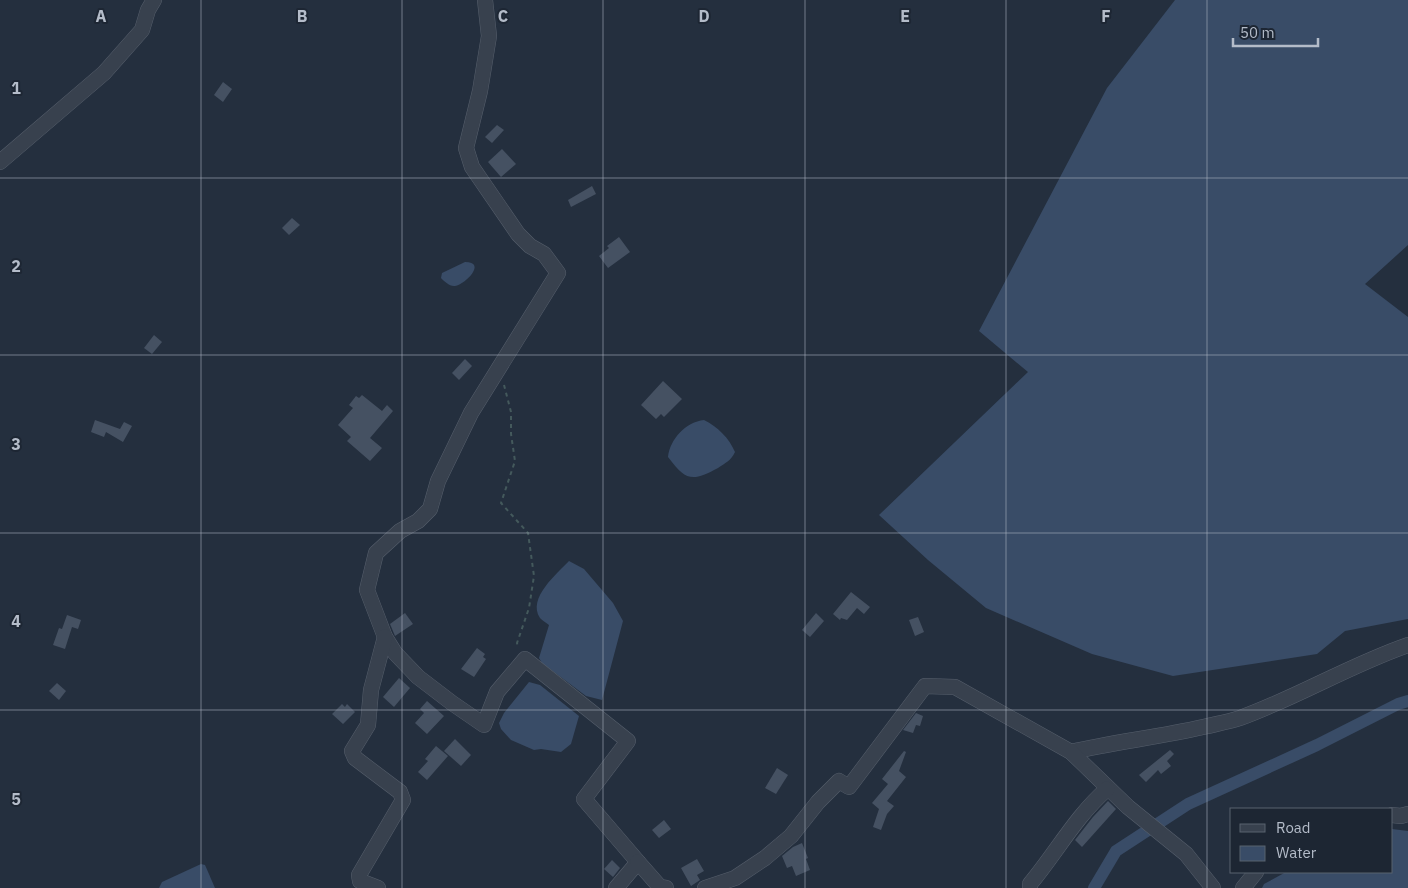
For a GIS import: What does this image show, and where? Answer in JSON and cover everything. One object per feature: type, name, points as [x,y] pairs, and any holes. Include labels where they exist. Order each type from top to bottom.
[{"type":"street","points":[[0,162],[104,73],[142,30],[148,10],[154,0]]},
{"type":"street","points":[[485,0],[489,36],[480,90],[466,148],[472,167],[518,234],[530,246],[544,254],[558,273],[471,413],[438,480],[430,509],[418,521],[400,531],[376,553],[367,590],[385,637],[395,653],[418,677],[484,725],[497,692],[525,659],[628,741],[584,799],[662,888]]},
{"type":"street","points":[[378,888],[360,882],[359,875],[404,800],[400,792],[355,758],[352,751],[368,725],[371,690],[385,637]]},
{"type":"street","points":[[1071,752],[1111,743],[1167,735],[1238,719],[1282,701],[1377,656],[1408,645]]},
{"type":"street","points":[[705,888],[735,878],[765,858],[791,836],[818,802],[839,781],[849,786],[925,686],[955,687],[1071,752],[1107,789],[1186,854],[1213,888]]},
{"type":"street","points":[[1030,888],[1030,884],[1070,830],[1093,801],[1107,789]]},
{"type":"street","points":[[1393,814],[1401,816],[1408,814]]},
{"type":"street","points":[[616,888],[638,862]]},
{"type":"street","points":[[1243,888],[1255,873]]},
{"type":"path","points":[[499,366],[511,412],[511,434],[515,461],[501,503],[528,533],[534,576],[529,608],[517,643],[525,659]]},
{"type":"water","points":[[1175,0],[1408,0],[1408,245],[1365,284],[1408,317],[1408,619],[1345,631],[1317,654],[1173,676],[1092,654],[986,608],[928,560],[879,515],[1028,372],[979,331],[1107,88]]},
{"type":"water","points":[[465,262],[474,265],[469,278],[453,286],[447,284],[441,278],[442,273]]},
{"type":"water","points":[[704,420],[722,433],[730,442],[735,452],[730,460],[718,468],[702,476],[690,477],[674,465],[668,457],[669,450],[680,432],[697,421]]},
{"type":"water","points":[[569,561],[584,569],[613,603],[623,621],[602,700],[586,696],[542,663],[539,658],[549,625],[540,618],[537,602],[551,579]]},
{"type":"water","points":[[529,682],[540,685],[579,716],[571,744],[561,752],[541,749],[534,750],[511,740],[501,729],[499,723],[504,713]]},
{"type":"water","points":[[1393,829],[1408,831],[1408,888],[1262,888],[1264,884],[1284,873],[1393,873]]},
{"type":"water","points":[[201,864],[205,865],[215,888],[159,888],[162,882]]},
{"type":"building","points":[[223,82],[232,89],[223,102],[214,95]]},
{"type":"building","points":[[497,125],[504,130],[492,143],[485,137]]},
{"type":"building","points":[[502,149],[516,164],[501,177],[488,162]]},
{"type":"building","points":[[592,186],[596,194],[571,207],[568,200]]},
{"type":"building","points":[[292,218],[300,225],[289,235],[282,228]]},
{"type":"building","points":[[619,237],[630,252],[608,268],[599,256],[609,248],[607,246]]},
{"type":"building","points":[[154,335],[162,342],[152,354],[144,348]]},
{"type":"building","points":[[465,359],[472,366],[459,380],[452,373]]},
{"type":"building","points":[[663,381],[682,399],[664,417],[661,414],[656,419],[641,405]]},
{"type":"building","points":[[362,395],[382,411],[387,405],[393,411],[370,438],[382,448],[370,461],[347,441],[351,437],[338,425],[353,408],[349,405],[356,396],[359,398]]},
{"type":"building","points":[[95,420],[120,429],[124,422],[132,426],[123,442],[106,432],[104,437],[91,432]]},
{"type":"building","points":[[851,592],[870,607],[864,614],[857,608],[847,620],[841,618],[840,620],[833,614]]},
{"type":"building","points":[[405,613],[413,624],[395,636],[390,624]]},
{"type":"building","points":[[816,613],[824,621],[810,637],[802,630]]},
{"type":"building","points":[[67,615],[81,620],[78,629],[72,627],[65,649],[53,645],[59,628],[62,629]]},
{"type":"building","points":[[918,617],[924,632],[915,636],[909,620]]},
{"type":"building","points":[[477,648],[485,654],[483,657],[486,659],[474,677],[461,669]]},
{"type":"building","points":[[399,678],[410,688],[394,707],[383,697]]},
{"type":"building","points":[[57,683],[66,691],[59,700],[49,691]]},
{"type":"building","points":[[427,701],[444,716],[427,734],[415,723],[424,713],[420,709]]},
{"type":"building","points":[[342,704],[345,707],[347,704],[355,712],[343,724],[332,714]]},
{"type":"building","points":[[916,713],[923,716],[920,726],[916,725],[913,733],[903,730]]},
{"type":"building","points":[[455,739],[471,755],[461,766],[444,751]]},
{"type":"building","points":[[436,746],[448,756],[427,780],[418,772],[428,761],[425,759]]},
{"type":"building","points":[[1170,750],[1174,754],[1167,761],[1171,766],[1161,774],[1158,770],[1146,782],[1139,775]]},
{"type":"building","points":[[904,751],[906,752],[899,771],[906,777],[887,801],[894,806],[887,814],[881,830],[873,827],[879,809],[872,803],[888,784],[882,779]]},
{"type":"building","points":[[777,768],[788,775],[776,794],[765,788]]},
{"type":"building","points":[[1108,801],[1116,809],[1082,847],[1075,840]]},
{"type":"building","points":[[664,820],[671,829],[659,838],[652,830]]},
{"type":"building","points":[[802,843],[810,870],[796,876],[792,866],[787,868],[782,856],[793,847]]},
{"type":"building","points":[[697,859],[704,871],[697,875],[700,880],[691,886],[681,868]]},
{"type":"building","points":[[612,860],[620,868],[613,877],[604,869]]},
{"type":"waterway","points":[[1094,888],[1116,851],[1188,804],[1317,745],[1398,704],[1408,701]]}]
